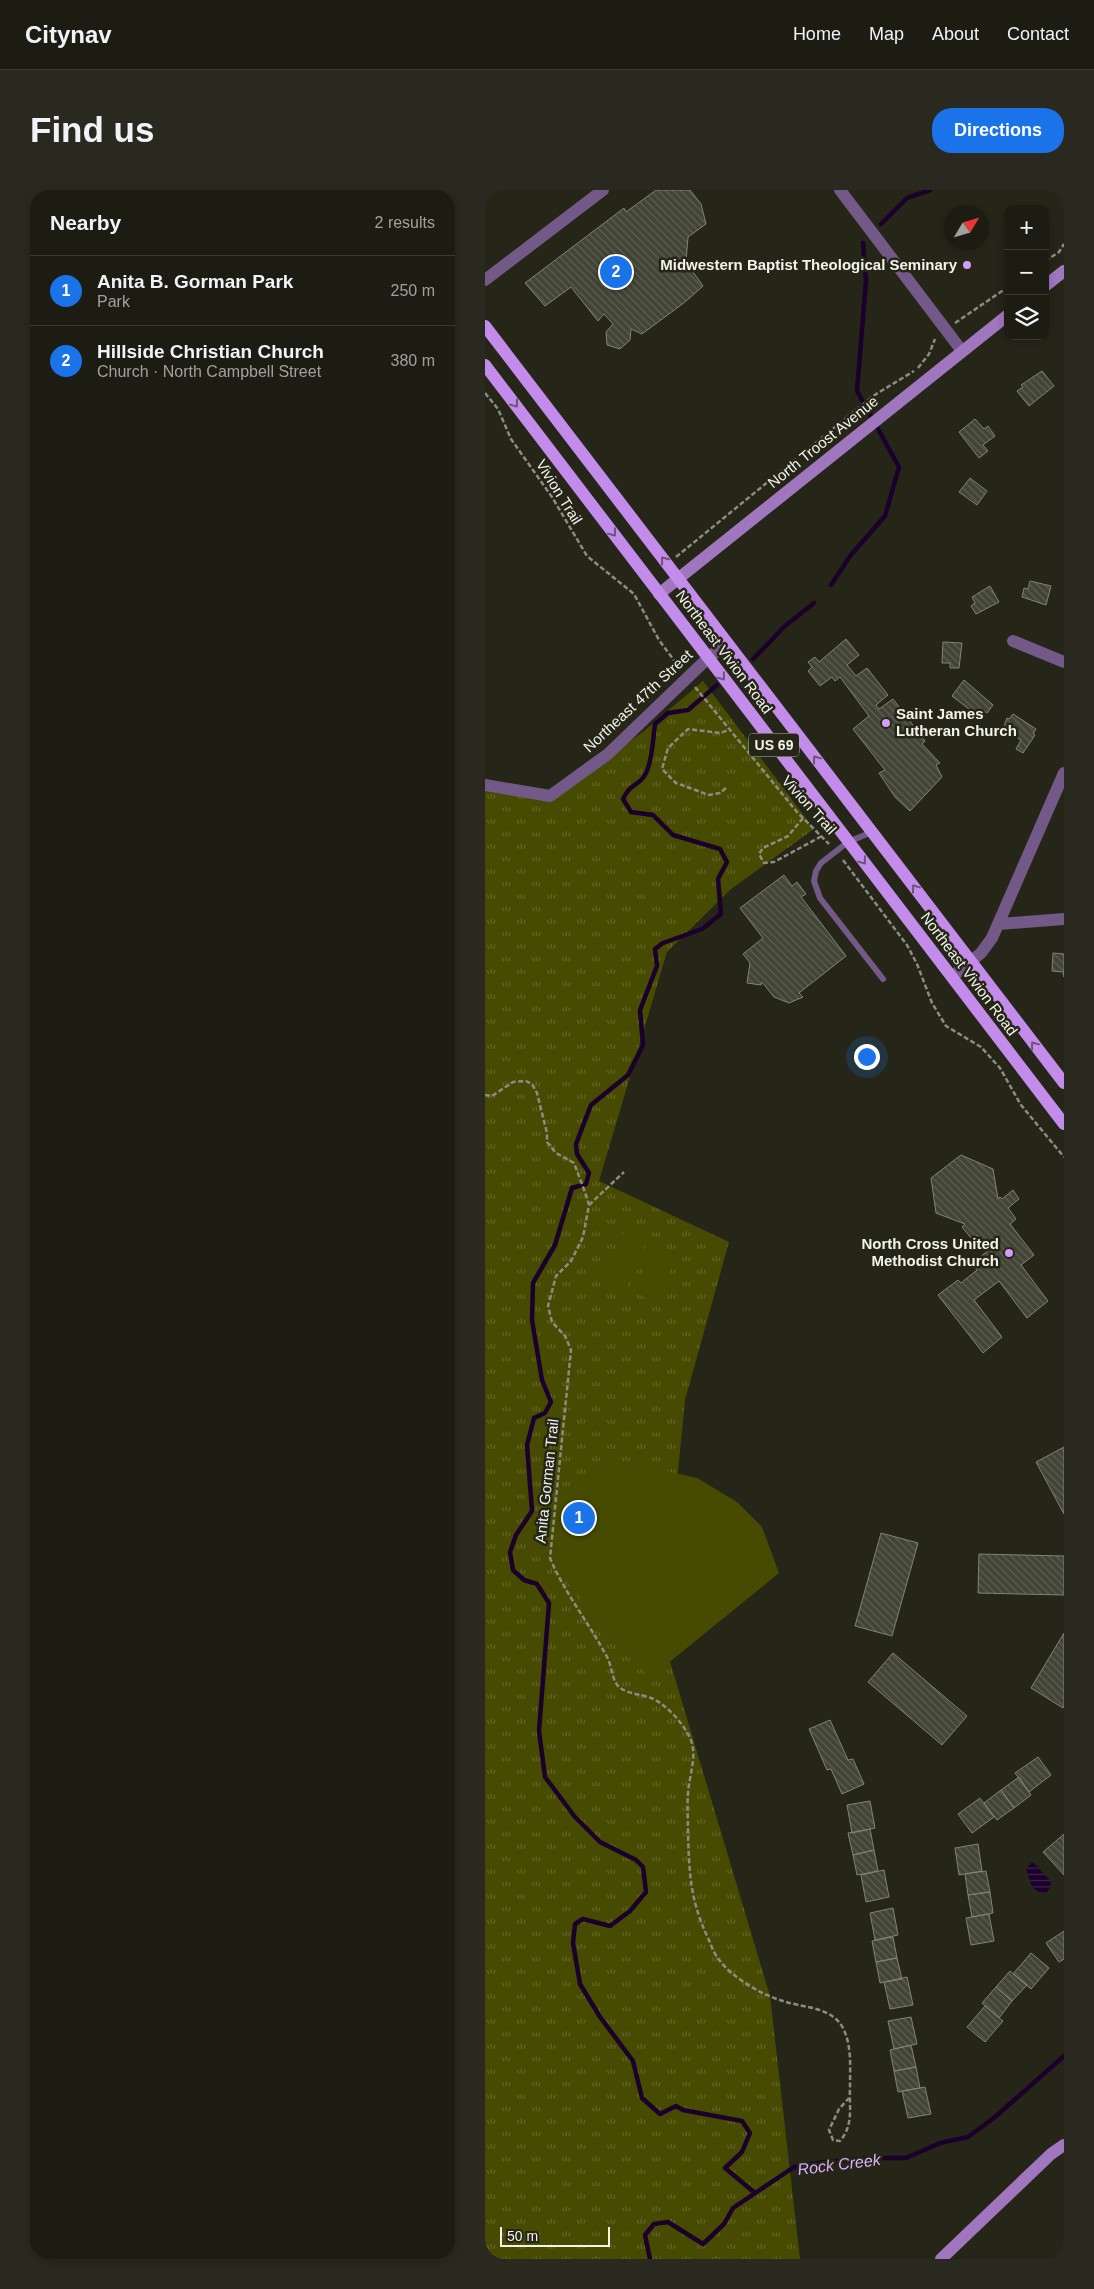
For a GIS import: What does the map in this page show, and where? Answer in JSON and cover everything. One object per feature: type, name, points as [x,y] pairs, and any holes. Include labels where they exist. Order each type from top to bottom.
[{"type":"main road","name":"Northeast Vivion Road","points":[[485,326],[1064,1084]]},
{"type":"main road","name":"Northeast Vivion Road","points":[[485,365],[1064,1124]]},
{"type":"street","points":[[485,280],[603,190]]},
{"type":"street","points":[[840,190],[962,351]]},
{"type":"street","points":[[1049,283],[1064,271]]},
{"type":"street","name":"North Troost Avenue","points":[[659,594],[1004,318]]},
{"type":"street","points":[[1013,641],[1064,662]]},
{"type":"street","name":"Northeast 47th Street","points":[[485,785],[550,796],[608,754],[691,681],[708,658],[727,643]]},
{"type":"street","points":[[952,977],[981,953],[999,924],[1064,773]]},
{"type":"street","points":[[999,924],[1064,919]]},
{"type":"street","points":[[941,2259],[1051,2154],[1064,2145]]},
{"type":"lane","points":[[872,832],[848,842],[821,862],[815,871],[815,881],[820,898],[883,979]]},
{"type":"path","points":[[1049,259],[1059,252],[1064,244]]},
{"type":"path","name":"Vivion Trail","points":[[485,393],[498,409],[511,440],[552,497],[587,556],[634,594],[659,640],[710,706],[803,818],[835,851],[907,945],[917,964],[932,1003],[947,1026],[981,1047],[990,1057],[1003,1073],[1021,1105],[1064,1157]]},
{"type":"path","points":[[672,560],[873,396]]},
{"type":"path","points":[[726,788],[720,793],[709,795],[676,783],[662,769],[667,748],[688,729],[720,733],[729,730]]},
{"type":"path","points":[[803,818],[788,836],[763,848],[759,854],[764,863],[774,862],[822,836]]},
{"type":"path","name":"Anita Gorman Trail","points":[[485,1094],[492,1096],[513,1082],[526,1081],[532,1084],[537,1093],[547,1133],[547,1142],[556,1153],[573,1163],[589,1205],[583,1237],[571,1261],[556,1276],[548,1306],[552,1322],[565,1336],[571,1350],[550,1558],[559,1578],[597,1638],[609,1662],[615,1682],[627,1692],[650,1698],[662,1704],[690,1738],[693,1750],[688,1807],[692,1894],[695,1908],[715,1954],[727,1969],[762,1992],[782,2001],[812,2008],[834,2017],[843,2028],[851,2055],[850,2122],[846,2134],[840,2141],[833,2140],[829,2130],[839,2109],[849,2098]]},
{"type":"path","points":[[589,1205],[624,1172]]},
{"type":"green space","points":[[703,681],[814,829],[731,889],[667,952],[599,1181],[729,1242],[685,1400],[662,1635],[770,1996],[800,2259],[485,2259],[485,785],[550,796],[643,732]]},
{"type":"green space","points":[[625,1230],[647,1240],[626,1288],[603,1278]]},
{"type":"green space","points":[[655,1244],[677,1254],[656,1302],[634,1292]]},
{"type":"green space","points":[[610,1462],[644,1466],[697,1478],[737,1502],[762,1527],[779,1573],[656,1673],[646,1673],[524,1532],[584,1474]]},
{"type":"shaded area","points":[[1032,1862],[1050,1880],[1051,1887],[1046,1893],[1034,1889],[1030,1882],[1026,1869]]},
{"type":"building","points":[[656,190],[690,190],[701,204],[706,224],[688,237],[686,262],[703,286],[642,334],[631,329],[630,340],[620,349],[607,345],[606,332],[613,324],[604,314],[598,321],[571,287],[545,306],[525,283],[624,208],[626,212]]},
{"type":"building","points":[[1042,371],[1054,386],[1029,406],[1017,391],[1023,387],[1021,385]]},
{"type":"building","points":[[975,419],[984,429],[988,426],[995,436],[983,445],[988,451],[979,458],[959,432]]},
{"type":"building","points":[[970,478],[987,491],[977,505],[959,492]]},
{"type":"building","points":[[1030,581],[1051,586],[1046,605],[1022,597],[1024,588],[1028,589]]},
{"type":"building","points":[[990,586],[999,602],[976,614],[971,606],[975,603],[972,597]]},
{"type":"building","name":"Saint James Lutheran Church","points":[[846,639],[859,655],[847,665],[856,676],[867,668],[888,695],[876,705],[879,709],[893,699],[925,741],[922,744],[940,763],[936,765],[942,777],[910,811],[895,797],[879,773],[885,770],[853,729],[869,716],[840,677],[835,681],[832,677],[820,686],[808,671],[812,667],[808,662],[815,657],[819,662]]},
{"type":"building","points":[[943,642],[962,643],[959,668],[950,668],[950,663],[942,663]]},
{"type":"building","points":[[964,680],[993,705],[987,713],[983,710],[978,716],[952,696]]},
{"type":"building","points":[[1013,714],[1036,729],[1033,734],[1035,735],[1023,753],[1016,749],[1021,740],[1003,729],[1007,718],[1009,719]]},
{"type":"building","points":[[784,875],[792,886],[797,882],[806,894],[801,897],[846,956],[799,993],[803,997],[789,1003],[774,997],[762,982],[761,985],[747,983],[750,963],[743,954],[763,938],[740,908]]},
{"type":"building","points":[[1053,953],[1064,954],[1064,977],[1063,972],[1052,971]]},
{"type":"building","name":"North Cross United Methodist Church","points":[[961,1155],[993,1169],[998,1199],[1000,1197],[1002,1199],[1013,1190],[1019,1199],[1008,1208],[1016,1219],[1010,1224],[1034,1255],[1021,1265],[1048,1301],[1027,1318],[999,1281],[974,1300],[1002,1337],[983,1353],[938,1295],[958,1280],[961,1283],[977,1270],[972,1263],[989,1250],[977,1235],[972,1239],[962,1227],[965,1224],[936,1213],[931,1178]]},
{"type":"building","points":[[1064,1447],[1064,1514],[1036,1462]]},
{"type":"building","points":[[881,1533],[918,1543],[892,1636],[855,1626]]},
{"type":"building","points":[[979,1554],[1064,1556],[1064,1595],[978,1593]]},
{"type":"building","points":[[1064,1633],[1064,1706],[1063,1708],[1031,1688]]},
{"type":"building","points":[[893,1653],[967,1716],[942,1745],[868,1682]]},
{"type":"building","points":[[830,1720],[848,1760],[853,1759],[864,1784],[842,1794],[831,1769],[827,1770],[809,1729]]},
{"type":"building","points":[[1038,1757],[1051,1775],[1029,1792],[1015,1773]]},
{"type":"building","points":[[1019,1777],[1031,1795],[1014,1808],[1001,1790]]},
{"type":"building","points":[[1001,1790],[1014,1808],[997,1820],[984,1803]]},
{"type":"building","points":[[980,1798],[994,1817],[972,1833],[958,1814]]},
{"type":"building","points":[[870,1801],[875,1828],[852,1833],[847,1805]]},
{"type":"building","points":[[870,1829],[874,1850],[853,1855],[848,1833]]},
{"type":"building","points":[[1064,1834],[1064,1875],[1043,1852]]},
{"type":"building","points":[[978,1844],[982,1871],[959,1875],[955,1848]]},
{"type":"building","points":[[874,1850],[878,1871],[857,1875],[853,1855]]},
{"type":"building","points":[[884,1870],[889,1897],[866,1902],[861,1875]]},
{"type":"building","points":[[986,1871],[990,1892],[968,1895],[965,1874]]},
{"type":"building","points":[[990,1892],[993,1913],[972,1917],[968,1895]]},
{"type":"building","points":[[893,1908],[898,1935],[875,1940],[870,1913]]},
{"type":"building","points":[[989,1914],[994,1941],[971,1945],[966,1918]]},
{"type":"building","points":[[1064,1931],[1064,1959],[1059,1962],[1046,1943]]},
{"type":"building","points":[[893,1937],[897,1958],[876,1962],[872,1941]]},
{"type":"building","points":[[1031,1953],[1049,1968],[1031,1989],[1013,1974]]},
{"type":"building","points":[[897,1958],[902,1979],[880,1983],[876,1962]]},
{"type":"building","points":[[1010,1971],[1027,1985],[1012,2001],[996,1987]]},
{"type":"building","points":[[907,1977],[913,2005],[890,2009],[884,1982]]},
{"type":"building","points":[[996,1987],[1012,2001],[999,2018],[982,2003]]},
{"type":"building","points":[[985,2006],[1003,2021],[985,2042],[967,2027]]},
{"type":"building","points":[[911,2017],[917,2044],[894,2049],[888,2021]]},
{"type":"building","points":[[911,2045],[916,2067],[894,2071],[890,2050]]},
{"type":"building","points":[[916,2067],[920,2088],[898,2092],[894,2071]]},
{"type":"building","points":[[925,2087],[931,2114],[908,2118],[902,2091]]},
{"type":"waterway","points":[[881,224],[907,198],[930,190]]},
{"type":"waterway","points":[[831,585],[850,556],[885,516],[899,467],[857,391],[866,280],[863,243]]},
{"type":"waterway","points":[[753,659],[785,626],[814,603]]},
{"type":"waterway","points":[[717,685],[688,710],[668,713],[655,724],[648,768],[642,779],[625,794],[623,799],[631,812],[653,815],[673,835],[720,849],[727,862],[718,879],[721,914],[702,929],[663,943],[655,949],[657,966],[640,1010],[643,1045],[628,1075],[591,1105],[576,1144],[577,1154],[589,1173],[586,1184],[572,1188],[555,1245],[533,1283],[532,1320],[542,1380],[551,1402],[545,1413],[534,1418],[527,1445],[532,1511],[516,1535],[510,1552],[513,1570],[524,1580],[537,1584],[549,1603],[539,1731],[545,1777],[575,1817],[600,1842],[636,1860],[643,1867],[646,1892],[630,1911],[610,1926],[583,1919],[575,1924],[573,1943],[580,1984],[600,2017],[633,2061],[642,2098],[660,2114],[676,2106],[683,2110],[742,2121],[750,2133],[742,2152],[725,2168],[755,2193]]},
{"type":"waterway","name":"Rock Creek","points":[[650,2259],[645,2235],[654,2224],[668,2222],[703,2244],[724,2224],[733,2208],[794,2167],[824,2162],[874,2158],[906,2158],[940,2143],[968,2137],[995,2117],[1064,2056]]},
{"type":"place","name":"Midwestern Baptist Theological Seminary","points":[[967,265]]},
{"type":"place","name":"Hillside Christian Church","points":[[616,272]]},
{"type":"place","name":"Saint James Lutheran Church","points":[[886,723]]},
{"type":"place","name":"North Cross United Methodist Church","points":[[1009,1253]]},
{"type":"place","name":"Anita B. Gorman Park","points":[[579,1518]]}]
